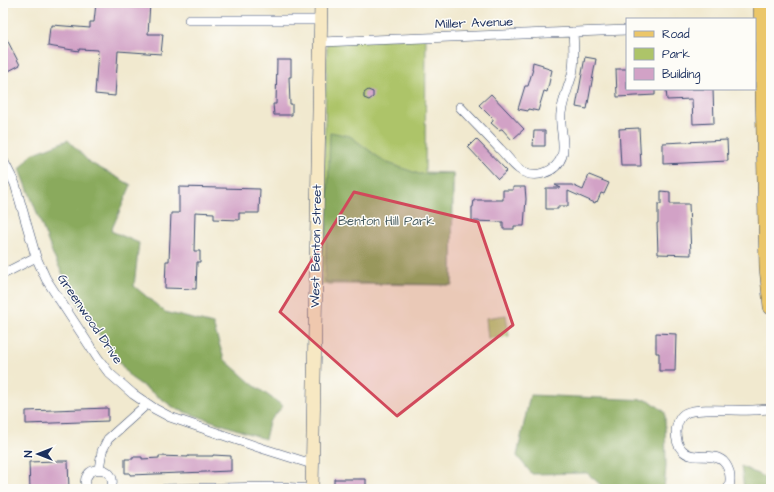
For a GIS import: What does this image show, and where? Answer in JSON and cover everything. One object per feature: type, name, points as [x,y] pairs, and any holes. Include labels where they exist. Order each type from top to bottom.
[{"type":"main road","points":[[761,3],[767,268],[771,307]]},
{"type":"street","name":"West Benton Street","points":[[311,489],[322,3]]},
{"type":"street","points":[[189,20],[322,20]]},
{"type":"street","name":"Miller Avenue","points":[[321,42],[626,30]]},
{"type":"street","points":[[460,106],[518,169],[532,174],[547,172],[560,162],[564,147],[560,126],[561,113],[572,74],[574,58],[573,32]]},
{"type":"street","name":"Greenwood Drive","points":[[3,160],[14,184],[36,257],[46,279],[109,373],[147,404],[175,418],[312,464]]},
{"type":"street","points":[[3,274],[36,257]]},
{"type":"street","points":[[99,469],[102,451],[108,439],[147,404]]},
{"type":"street","points":[[728,489],[730,484],[730,476],[728,468],[722,460],[716,457],[688,455],[678,444],[676,435],[679,419],[684,413],[698,410],[771,409]]},
{"type":"street","points":[[87,489],[85,482],[88,474],[99,469],[104,470],[111,476],[111,489]]},
{"type":"street","points":[[165,489],[281,486],[311,489]]},
{"type":"highlighted area","points":[[354,192],[478,222],[513,325],[397,416],[280,312]]},
{"type":"green space","name":"Benton Hill Park","points":[[426,37],[425,172],[453,173],[452,285],[321,284],[327,41]]},
{"type":"green space","points":[[330,132],[350,136],[385,162],[419,174],[453,173],[452,285],[325,282]]},
{"type":"green space","points":[[68,140],[89,162],[131,185],[111,231],[139,243],[134,286],[165,312],[213,324],[224,359],[252,384],[283,406],[269,422],[265,439],[176,409],[130,377],[80,308],[54,257],[20,169],[32,154]]},
{"type":"green space","points":[[506,315],[509,336],[488,339],[486,318]]},
{"type":"green space","points":[[530,395],[649,400],[665,412],[666,467],[664,489],[600,489],[602,486],[587,473],[532,474],[517,456]]},
{"type":"green space","points":[[741,466],[770,480],[771,489],[744,489]]},
{"type":"building","points":[[96,3],[150,3],[148,34],[163,34],[161,54],[118,51],[115,96],[95,94],[98,50],[79,49],[79,51],[48,46],[50,27],[52,27],[52,25],[90,28],[90,22],[94,22]]},
{"type":"building","points":[[3,32],[20,65],[3,74]]},
{"type":"building","points":[[585,57],[596,59],[587,109],[576,107]]},
{"type":"building","points":[[277,60],[291,60],[291,77],[289,77],[292,115],[274,115],[273,104],[276,104]]},
{"type":"building","points":[[533,62],[552,70],[547,92],[544,91],[538,111],[518,109],[525,86],[528,86],[533,69]]},
{"type":"building","points":[[616,69],[626,69],[626,90],[655,90],[655,95],[617,97]]},
{"type":"building","points":[[368,90],[373,92],[373,97],[369,100],[364,98],[364,93]]},
{"type":"building","points":[[666,90],[713,90],[714,123],[693,124],[692,99],[667,100]]},
{"type":"building","points":[[491,94],[524,129],[512,140],[502,129],[499,130],[491,123],[493,119],[479,105]]},
{"type":"building","points":[[639,128],[641,166],[621,166],[619,129]]},
{"type":"building","points":[[534,131],[545,131],[545,146],[533,146]]},
{"type":"building","points":[[476,139],[507,171],[498,179],[468,147]]},
{"type":"building","points":[[727,140],[728,161],[663,164],[663,143]]},
{"type":"building","points":[[589,175],[609,183],[604,194],[601,193],[597,202],[596,201],[595,203],[568,191],[568,206],[558,206],[558,209],[546,209],[546,188],[561,188],[555,185],[572,185],[583,190]]},
{"type":"building","points":[[179,187],[260,189],[259,213],[239,213],[239,220],[214,219],[214,213],[195,212],[194,251],[200,251],[200,262],[197,262],[196,289],[165,288],[166,261],[169,261],[171,213],[179,213]]},
{"type":"building","points":[[513,187],[525,187],[526,199],[524,226],[514,226],[514,229],[503,229],[503,222],[472,221],[472,207],[474,200],[503,200],[503,190],[513,190]]},
{"type":"building","points":[[661,191],[670,192],[670,204],[689,204],[691,255],[658,254],[657,223],[658,204],[661,204]]},
{"type":"building","points":[[656,333],[676,334],[675,371],[659,371],[659,353],[656,353]]},
{"type":"building","points":[[108,408],[108,421],[26,424],[26,411]]},
{"type":"building","points":[[213,455],[231,456],[231,471],[130,475],[130,473],[125,473],[125,459],[133,459],[133,457],[142,457],[142,459],[159,458],[159,456],[188,457]]},
{"type":"building","points":[[68,461],[69,489],[30,489],[29,462]]},
{"type":"building","points":[[334,479],[366,479],[366,489],[334,489]]}]
